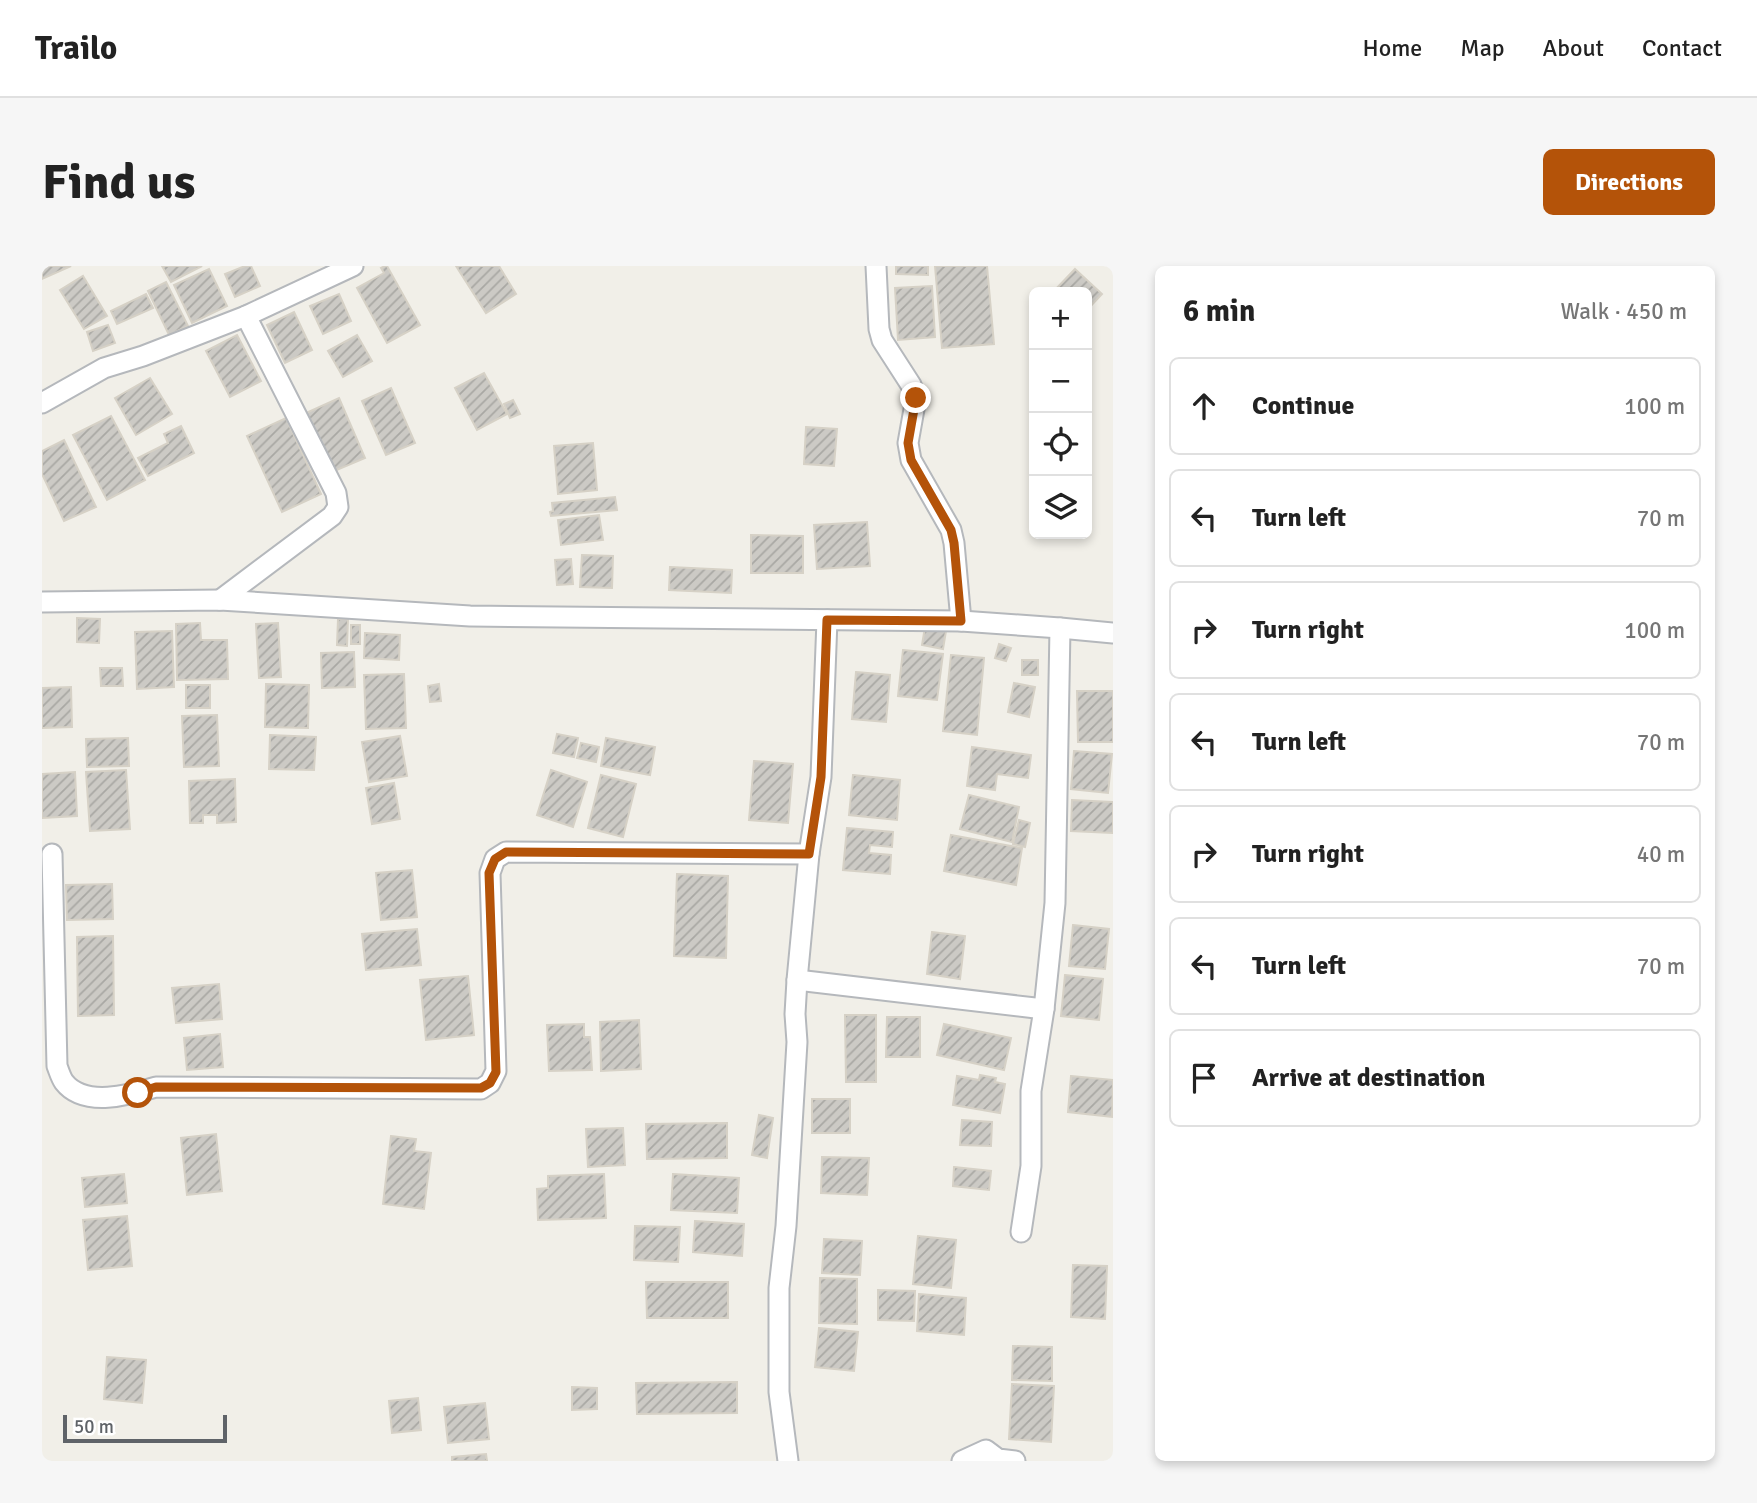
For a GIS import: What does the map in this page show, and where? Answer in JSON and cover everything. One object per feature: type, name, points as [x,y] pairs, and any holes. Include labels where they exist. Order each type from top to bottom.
[{"type":"street","points":[[42,403],[104,368],[143,356],[246,316],[352,266]]},
{"type":"street","points":[[876,266],[878,330],[916,398],[908,443],[911,460],[951,530],[961,621]]},
{"type":"street","points":[[220,600],[332,516],[338,507],[336,493],[246,316]]},
{"type":"street","points":[[42,602],[220,600],[470,615],[961,621],[1113,634]]},
{"type":"street","points":[[788,1461],[779,1392],[779,1289],[786,1226],[797,1042],[797,980],[809,854],[821,777],[827,620]]},
{"type":"street","points":[[1021,1232],[1031,1167],[1031,1091],[1044,1009],[1055,902],[1060,628]]},
{"type":"street","points":[[52,854],[57,1066],[65,1083],[82,1095],[113,1098],[156,1087],[481,1088],[490,1083],[496,1072],[489,873],[495,859],[506,852],[809,854]]},
{"type":"street","points":[[797,980],[1044,1009]]},
{"type":"street","points":[[962,1461],[986,1450],[998,1459],[1015,1461]]},
{"type":"building","points":[[42,266],[71,266],[42,279]]},
{"type":"building","points":[[162,266],[202,266],[171,282]]},
{"type":"building","points":[[251,266],[260,286],[235,297],[225,274]]},
{"type":"building","points":[[385,266],[420,325],[387,343],[357,288],[384,273],[381,268]]},
{"type":"building","points":[[456,266],[499,266],[516,294],[486,313]]},
{"type":"building","points":[[896,266],[928,266],[928,275],[896,274]]},
{"type":"building","points":[[935,266],[987,266],[994,344],[942,348]]},
{"type":"building","points":[[209,269],[227,306],[192,323],[174,285]]},
{"type":"building","points":[[1075,269],[1102,294],[1092,305],[1092,287],[1058,287]]},
{"type":"building","points":[[83,276],[107,316],[84,329],[60,290]]},
{"type":"building","points":[[166,282],[188,326],[169,335],[148,291]]},
{"type":"building","points":[[932,286],[935,337],[898,340],[895,288]]},
{"type":"building","points":[[146,294],[153,308],[117,324],[111,311]]},
{"type":"building","points":[[339,294],[351,321],[323,334],[310,306]]},
{"type":"building","points":[[294,312],[312,350],[285,363],[267,325]]},
{"type":"building","points":[[108,325],[115,343],[93,351],[87,332]]},
{"type":"building","points":[[237,335],[261,381],[230,397],[206,351]]},
{"type":"building","points":[[357,335],[372,361],[343,377],[328,351]]},
{"type":"building","points":[[484,373],[507,414],[477,430],[455,388]]},
{"type":"building","points":[[150,378],[172,414],[136,435],[115,398]]},
{"type":"building","points":[[391,388],[415,443],[386,455],[362,401]]},
{"type":"building","points":[[339,398],[365,458],[332,472],[306,413]]},
{"type":"building","points":[[513,400],[520,414],[510,418],[504,404]]},
{"type":"building","points":[[111,416],[145,480],[107,500],[73,435]]},
{"type":"building","points":[[286,418],[321,494],[282,512],[247,436]]},
{"type":"building","points":[[181,426],[194,453],[148,476],[138,458],[168,443],[164,434]]},
{"type":"building","points":[[806,427],[837,429],[834,466],[804,464]]},
{"type":"building","points":[[64,440],[96,507],[64,521],[42,474],[42,451]]},
{"type":"building","points":[[593,443],[597,490],[558,494],[554,446]]},
{"type":"building","points":[[615,497],[617,510],[551,516],[552,503]]},
{"type":"building","points":[[599,515],[603,540],[561,545],[558,520]]},
{"type":"building","points":[[867,522],[870,566],[817,569],[814,525]]},
{"type":"building","points":[[751,535],[803,536],[803,573],[751,573]]},
{"type":"building","points":[[582,555],[613,556],[612,588],[580,587]]},
{"type":"building","points":[[571,559],[573,584],[557,585],[555,560]]},
{"type":"building","points":[[670,567],[732,570],[731,593],[669,590]]},
{"type":"building","points":[[77,618],[100,619],[99,643],[77,642]]},
{"type":"building","points":[[338,619],[348,619],[347,646],[337,645]]},
{"type":"building","points":[[200,623],[201,640],[227,640],[228,679],[177,680],[176,624]]},
{"type":"building","points":[[278,623],[281,677],[259,678],[256,624]]},
{"type":"building","points":[[351,625],[360,625],[360,644],[351,644]]},
{"type":"building","points":[[925,627],[946,631],[943,649],[922,645]]},
{"type":"building","points":[[172,631],[174,687],[137,689],[135,632]]},
{"type":"building","points":[[365,633],[400,635],[399,660],[364,658]]},
{"type":"building","points":[[999,644],[1011,648],[1006,661],[995,658]]},
{"type":"building","points":[[903,650],[943,654],[937,700],[898,696]]},
{"type":"building","points":[[354,652],[355,687],[322,688],[321,653]]},
{"type":"building","points":[[951,655],[984,658],[977,735],[943,731]]},
{"type":"building","points":[[1022,660],[1038,660],[1038,675],[1022,675]]},
{"type":"building","points":[[100,668],[122,668],[123,686],[101,686]]},
{"type":"building","points":[[856,672],[890,675],[886,722],[852,719]]},
{"type":"building","points":[[404,674],[406,728],[366,729],[364,675]]},
{"type":"building","points":[[1014,683],[1035,687],[1029,717],[1008,712]]},
{"type":"building","points":[[266,684],[309,685],[308,728],[265,727]]},
{"type":"building","points":[[439,684],[441,701],[430,702],[428,686]]},
{"type":"building","points":[[186,685],[210,685],[210,708],[186,708]]},
{"type":"building","points":[[71,687],[72,727],[42,728],[42,688]]},
{"type":"building","points":[[1077,691],[1113,691],[1113,742],[1078,742]]},
{"type":"building","points":[[217,715],[219,766],[184,767],[182,716]]},
{"type":"building","points":[[557,734],[578,738],[574,757],[553,753]]},
{"type":"building","points":[[270,735],[316,737],[314,770],[269,769]]},
{"type":"building","points":[[400,736],[407,776],[369,782],[362,742]]},
{"type":"building","points":[[128,738],[129,766],[87,767],[86,739]]},
{"type":"building","points":[[606,738],[655,747],[650,775],[601,766]]},
{"type":"building","points":[[581,743],[599,747],[596,762],[577,758]]},
{"type":"building","points":[[972,747],[1031,755],[1028,778],[997,774],[995,790],[967,786]]},
{"type":"building","points":[[1074,751],[1112,754],[1108,793],[1071,789]]},
{"type":"building","points":[[754,761],[793,764],[788,823],[749,820]]},
{"type":"building","points":[[126,770],[130,829],[90,831],[86,772]]},
{"type":"building","points":[[551,770],[587,782],[573,827],[537,815]]},
{"type":"building","points":[[75,772],[77,816],[42,818],[42,774]]},
{"type":"building","points":[[601,775],[636,784],[623,837],[588,828]]},
{"type":"building","points":[[853,775],[900,780],[897,820],[849,815]]},
{"type":"building","points":[[235,779],[236,822],[217,823],[217,815],[203,815],[203,823],[190,823],[189,781]]},
{"type":"building","points":[[394,783],[400,819],[372,824],[366,788]]},
{"type":"building","points":[[969,795],[1019,807],[1012,842],[960,829]]},
{"type":"building","points":[[1072,800],[1113,802],[1113,833],[1071,831]]},
{"type":"building","points":[[1019,820],[1030,823],[1025,847],[1013,844]]},
{"type":"building","points":[[847,828],[893,832],[892,847],[870,845],[869,853],[891,855],[890,874],[843,870]]},
{"type":"building","points":[[951,835],[1022,848],[1016,885],[944,871]]},
{"type":"building","points":[[412,870],[417,917],[381,920],[376,873]]},
{"type":"building","points":[[677,874],[728,876],[726,958],[674,956]]},
{"type":"building","points":[[112,884],[113,919],[67,920],[66,885]]},
{"type":"building","points":[[1073,925],[1109,929],[1105,969],[1069,966]]},
{"type":"building","points":[[417,929],[421,965],[366,970],[362,934]]},
{"type":"building","points":[[932,932],[965,936],[960,979],[927,974]]},
{"type":"building","points":[[113,936],[114,1015],[78,1016],[77,937]]},
{"type":"building","points":[[1065,975],[1103,979],[1099,1020],[1061,1016]]},
{"type":"building","points":[[468,976],[474,1035],[426,1040],[420,980]]},
{"type":"building","points":[[219,984],[222,1019],[176,1023],[172,988]]},
{"type":"building","points":[[845,1015],[876,1015],[876,1082],[846,1082]]},
{"type":"building","points":[[887,1017],[920,1017],[920,1057],[886,1057]]},
{"type":"building","points":[[639,1020],[641,1069],[601,1071],[600,1022]]},
{"type":"building","points":[[584,1024],[584,1037],[590,1037],[592,1070],[549,1071],[547,1025]]},
{"type":"building","points":[[944,1024],[1011,1038],[1004,1070],[937,1055]]},
{"type":"building","points":[[220,1034],[223,1067],[187,1070],[184,1038]]},
{"type":"building","points":[[980,1075],[996,1078],[995,1082],[1005,1084],[1000,1113],[953,1105],[957,1076],[979,1080]]},
{"type":"building","points":[[1071,1076],[1113,1080],[1112,1117],[1068,1112]]},
{"type":"building","points":[[812,1099],[850,1099],[850,1133],[812,1133]]},
{"type":"building","points":[[759,1115],[773,1118],[767,1158],[752,1155]]},
{"type":"building","points":[[962,1120],[992,1122],[991,1146],[960,1145]]},
{"type":"building","points":[[727,1123],[727,1158],[647,1159],[646,1124]]},
{"type":"building","points":[[623,1128],[625,1165],[588,1167],[586,1129]]},
{"type":"building","points":[[216,1134],[222,1191],[187,1195],[181,1138]]},
{"type":"building","points":[[391,1136],[416,1139],[414,1151],[431,1153],[424,1209],[383,1204]]},
{"type":"building","points":[[822,1157],[869,1158],[867,1195],[821,1193]]},
{"type":"building","points":[[954,1167],[991,1171],[989,1190],[953,1186]]},
{"type":"building","points":[[124,1174],[127,1203],[85,1207],[82,1178]]},
{"type":"building","points":[[604,1174],[606,1218],[538,1220],[537,1189],[548,1188],[548,1176]]},
{"type":"building","points":[[673,1174],[739,1178],[737,1213],[671,1210]]},
{"type":"building","points":[[127,1216],[132,1266],[88,1270],[83,1220]]},
{"type":"building","points":[[695,1221],[744,1224],[742,1256],[693,1252]]},
{"type":"building","points":[[635,1226],[680,1227],[678,1262],[634,1260]]},
{"type":"building","points":[[918,1236],[956,1240],[951,1288],[913,1284]]},
{"type":"building","points":[[824,1239],[862,1241],[860,1275],[822,1273]]},
{"type":"building","points":[[1073,1265],[1107,1266],[1105,1319],[1071,1317]]},
{"type":"building","points":[[820,1278],[857,1279],[857,1324],[819,1323]]},
{"type":"building","points":[[646,1282],[728,1282],[728,1318],[647,1318]]},
{"type":"building","points":[[878,1290],[915,1291],[914,1321],[878,1320]]},
{"type":"building","points":[[919,1294],[966,1298],[964,1335],[917,1331]]},
{"type":"building","points":[[819,1328],[858,1332],[854,1371],[815,1367]]},
{"type":"building","points":[[1013,1346],[1052,1347],[1052,1381],[1012,1380]]},
{"type":"building","points":[[107,1357],[146,1360],[142,1403],[104,1399]]},
{"type":"building","points":[[737,1382],[737,1413],[637,1414],[636,1383]]},
{"type":"building","points":[[1012,1384],[1054,1386],[1051,1442],[1009,1439]]},
{"type":"building","points":[[572,1387],[597,1388],[597,1409],[572,1410]]},
{"type":"building","points":[[418,1398],[421,1430],[392,1433],[389,1401]]},
{"type":"building","points":[[485,1403],[489,1439],[448,1443],[444,1407]]},
{"type":"building","points":[[486,1454],[487,1461],[452,1461],[452,1457]]},
{"type":"route","points":[[138,1093],[156,1087],[481,1088],[490,1083],[496,1072],[489,873],[495,859],[506,852],[809,854],[821,777],[827,620],[961,621],[951,530],[911,460],[908,443],[916,398]]}]
